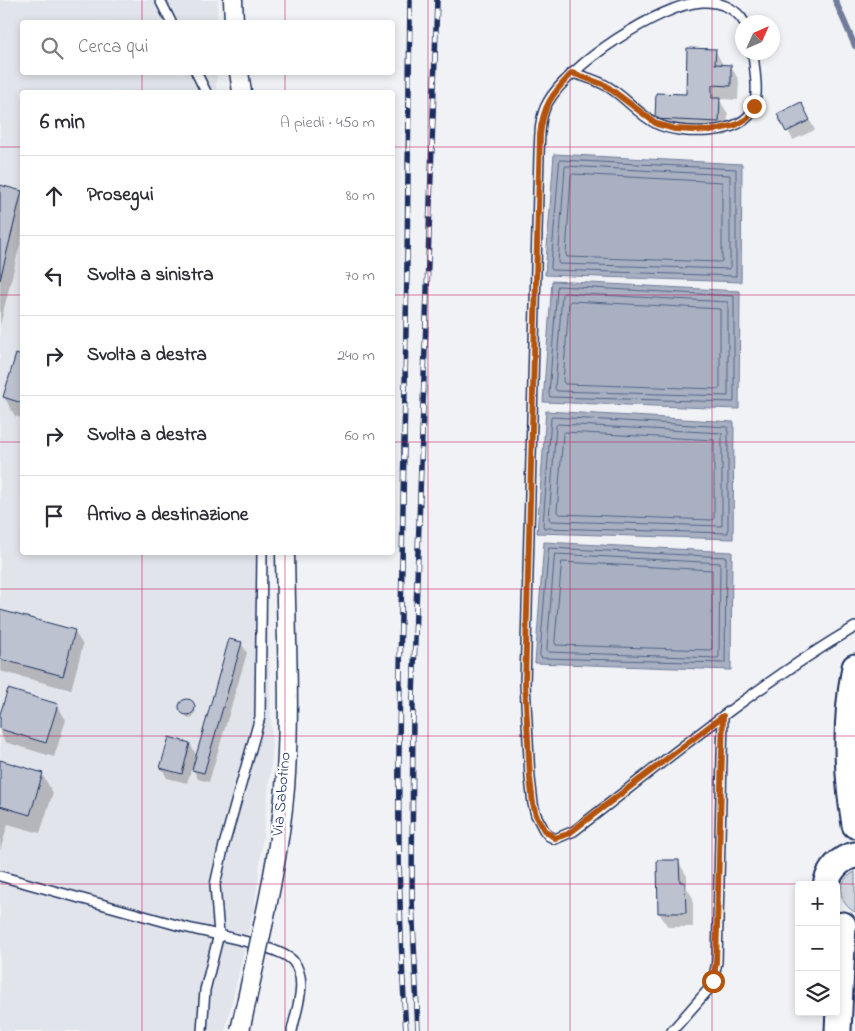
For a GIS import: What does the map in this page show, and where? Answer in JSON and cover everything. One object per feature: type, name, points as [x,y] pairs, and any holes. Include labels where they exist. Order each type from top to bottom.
[{"type":"main road","points":[[855,667],[848,710],[847,756],[855,824]]},
{"type":"main road","points":[[827,881],[831,871],[839,862],[855,854]]},
{"type":"main road","points":[[838,1031],[845,924]]},
{"type":"street","points":[[233,0],[234,20]]},
{"type":"street","points":[[239,75],[242,90]]},
{"type":"street","name":"Via Sabotino","points":[[240,1031],[276,858],[285,788],[287,736],[285,555]]},
{"type":"lane","points":[[160,0],[170,20]]},
{"type":"lane","points":[[738,15],[733,9],[720,4],[703,2],[683,6],[662,14],[634,29],[572,73],[552,96],[545,108],[541,123],[525,684],[531,790],[536,815],[544,830],[555,838],[574,831],[785,670],[855,627]]},
{"type":"lane","points":[[572,73],[605,85],[657,124],[675,129],[710,131],[736,125],[748,118],[752,113],[756,90],[753,60]]},
{"type":"lane","points":[[198,75],[205,90]]},
{"type":"lane","points":[[202,1031],[205,990],[219,934],[215,885],[224,845],[260,717],[262,555]]},
{"type":"lane","points":[[672,1031],[708,990],[713,981],[716,967],[723,716]]},
{"type":"lane","points":[[0,876],[280,952],[292,960],[298,972],[301,987],[292,1031]]},
{"type":"shaded area","points":[[0,0],[218,0],[217,20],[20,20],[20,75],[217,75],[217,90],[20,90],[20,555],[266,555],[272,757],[255,905],[225,1031],[0,1031]]},
{"type":"shaded area","points":[[855,872],[855,912],[845,903],[841,892],[844,880]]},
{"type":"water","points":[[554,154],[742,164],[741,282],[545,275]]},
{"type":"water","points":[[552,281],[740,291],[739,409],[543,402]]},
{"type":"water","points":[[546,411],[734,422],[733,539],[537,533]]},
{"type":"water","points":[[544,542],[732,552],[731,670],[535,663]]},
{"type":"building","points":[[687,48],[716,49],[715,64],[731,65],[731,86],[712,85],[712,98],[720,98],[719,122],[655,119],[656,93],[686,94]]},
{"type":"building","points":[[801,102],[810,120],[786,132],[777,114]]},
{"type":"building","points":[[0,185],[20,190],[20,199],[0,280]]},
{"type":"building","points":[[16,354],[20,355],[20,402],[3,397]]},
{"type":"building","points":[[0,610],[75,630],[63,676],[0,659]]},
{"type":"building","points":[[229,639],[242,642],[204,773],[192,770]]},
{"type":"building","points":[[8,689],[58,704],[46,743],[0,729],[0,714]]},
{"type":"building","points":[[187,699],[195,707],[187,715],[179,707]]},
{"type":"building","points":[[169,737],[190,743],[182,774],[160,768]]},
{"type":"building","points":[[0,760],[43,773],[30,815],[0,806]]},
{"type":"building","points":[[657,860],[679,860],[680,882],[685,882],[686,913],[658,913]]},
{"type":"waterway","points":[[835,0],[855,46]]},
{"type":"railway","points":[[406,1031],[400,915],[399,798],[410,0]]},
{"type":"railway","points":[[418,1031],[412,900],[413,698],[437,0]]},
{"type":"route","points":[[713,981],[716,962],[723,716],[568,834],[555,838],[549,836],[539,822],[533,804],[525,684],[540,135],[542,115],[547,103],[572,73],[605,85],[657,124],[675,129],[719,130],[736,125],[748,118],[754,106]]}]
